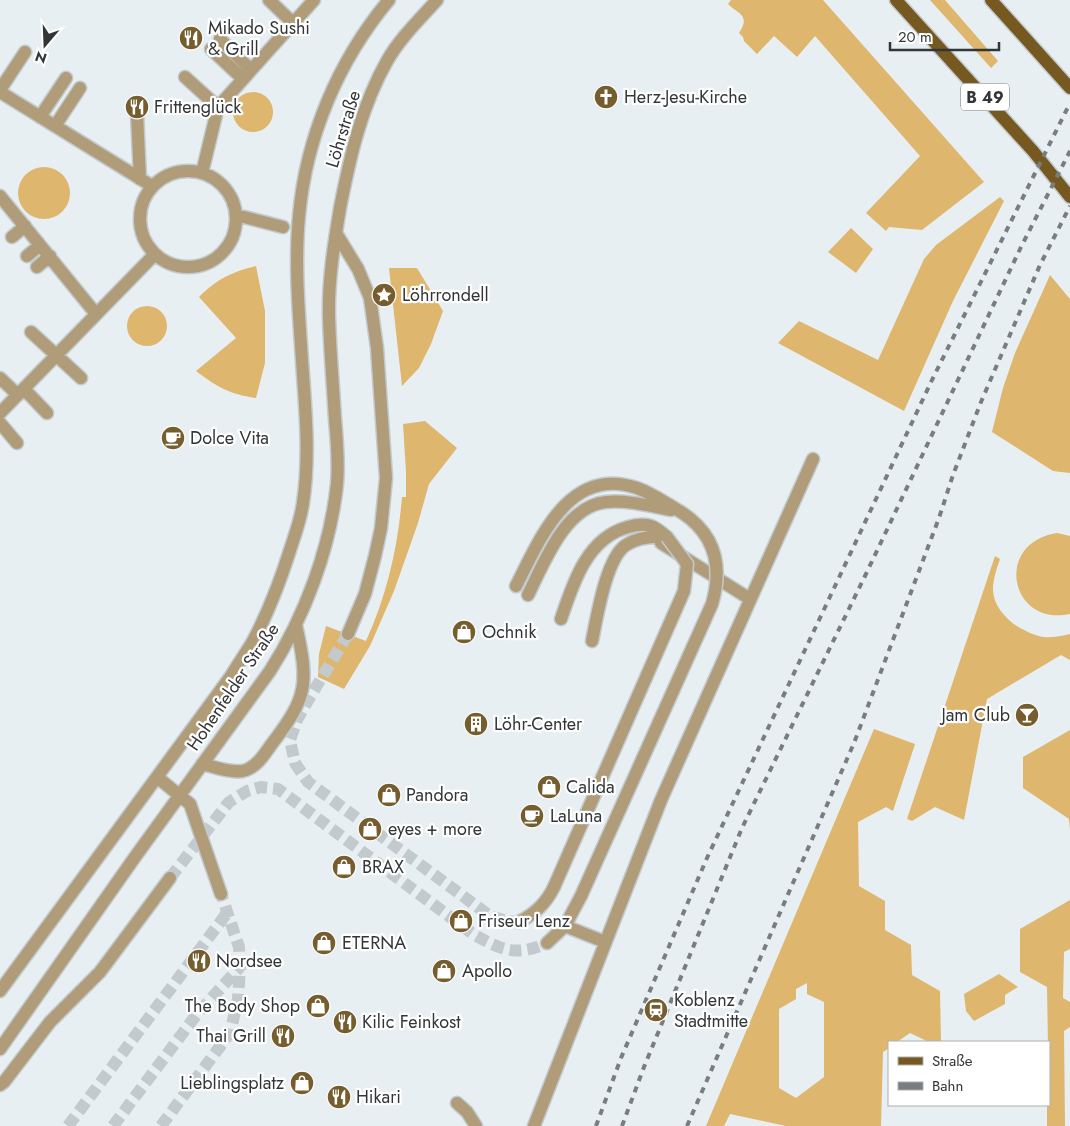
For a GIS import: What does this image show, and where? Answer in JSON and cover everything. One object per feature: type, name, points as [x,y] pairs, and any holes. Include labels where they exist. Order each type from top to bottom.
[{"type":"main road","name":"B 49","points":[[896,0],[1033,151],[1070,197]]},
{"type":"main road","points":[[991,0],[1070,88]]},
{"type":"street","points":[[269,0],[292,23]]},
{"type":"street","points":[[202,173],[218,107],[314,0]]},
{"type":"street","name":"Löhrstraße","points":[[298,279],[300,203],[312,148],[322,115],[341,70],[369,25],[389,0]]},
{"type":"street","name":"Löhrstraße","points":[[330,288],[336,233],[347,172],[355,140],[369,99],[397,46],[437,0]]},
{"type":"street","points":[[216,44],[247,75]]},
{"type":"street","points":[[25,52],[0,91],[40,118],[152,186]]},
{"type":"street","points":[[185,77],[218,107]]},
{"type":"street","points":[[40,118],[66,78]]},
{"type":"street","points":[[55,126],[80,88]]},
{"type":"street","points":[[137,114],[140,179]]},
{"type":"street","points":[[186,170],[202,173],[217,180],[229,193],[236,215],[234,232],[226,248],[214,259],[201,265],[184,267],[168,263],[155,254],[145,241],[139,221],[142,204],[152,186],[165,176],[186,170]]},
{"type":"street","points":[[1,198],[96,314]]},
{"type":"street","points":[[236,215],[283,227]]},
{"type":"street","points":[[10,234],[23,223]]},
{"type":"street","points":[[336,233],[358,269],[370,298],[377,348],[386,478],[381,528],[375,556],[364,594],[348,634]]},
{"type":"street","points":[[27,256],[40,245]]},
{"type":"street","points":[[0,413],[155,254]]},
{"type":"street","points":[[37,267],[50,256]]},
{"type":"street","name":"Hohenfelder Straße","points":[[0,991],[231,676],[252,642],[272,600],[297,529],[303,504],[307,461],[298,279]]},
{"type":"street","name":"Hohenfelder Straße","points":[[0,1049],[270,671],[296,625],[321,558],[336,484],[338,451],[330,341],[330,288]]},
{"type":"street","points":[[31,332],[81,378]]},
{"type":"street","points":[[0,378],[47,413]]},
{"type":"street","points":[[0,423],[17,443]]},
{"type":"street","points":[[534,1126],[661,800],[812,459]]},
{"type":"street","points":[[516,586],[553,518],[576,495],[603,484],[618,484],[636,488],[691,519],[707,538],[714,553],[718,569],[717,588],[712,604],[629,785],[581,896],[565,926],[547,943]]},
{"type":"street","points":[[528,595],[558,537],[583,511],[606,502],[643,504],[681,512]]},
{"type":"street","points":[[519,922],[539,909],[548,899],[684,591],[687,564],[650,526],[636,525],[611,534],[598,544],[586,559],[573,584],[561,619]]},
{"type":"street","points":[[592,641],[603,589],[614,559],[626,545],[651,536],[664,540],[750,599]]},
{"type":"street","points":[[202,764],[232,771],[251,767],[259,761],[288,724],[297,709],[304,683],[303,656],[296,625]]},
{"type":"street","points":[[156,777],[190,804],[221,894]]},
{"type":"street","points":[[0,1085],[50,1022],[100,972],[170,878]]},
{"type":"street","points":[[565,926],[605,942]]},
{"type":"street","points":[[457,1103],[467,1112],[476,1126]]},
{"type":"shaded area","points":[[731,0],[823,0],[984,182],[922,230],[889,227],[886,231],[866,213],[920,156],[815,36],[797,57],[774,36],[757,54],[739,33],[744,22],[742,16],[728,4]]},
{"type":"shaded area","points":[[930,0],[945,0],[998,61],[991,68]]},
{"type":"shaded area","points":[[257,92],[264,95],[270,101],[273,112],[272,120],[264,129],[257,132],[249,132],[242,129],[234,120],[233,108],[236,101],[245,93]]},
{"type":"shaded area","points":[[44,167],[54,169],[62,175],[68,183],[70,193],[68,203],[62,211],[54,217],[44,219],[34,217],[26,211],[20,203],[18,193],[20,183],[26,175],[34,169]]},
{"type":"shaded area","points":[[1000,197],[1004,201],[953,301],[904,411],[778,343],[799,321],[878,360],[924,259],[936,245]]},
{"type":"shaded area","points":[[851,228],[873,249],[856,273],[828,252]]},
{"type":"shaded area","points":[[256,266],[265,311],[265,363],[256,398],[224,389],[196,371],[236,338],[199,297],[212,285],[225,277]]},
{"type":"shaded area","points":[[389,268],[417,268],[443,311],[431,344],[419,368],[402,386]]},
{"type":"shaded area","points":[[1050,275],[1070,299],[1070,473],[1053,471],[992,432],[1003,388],[1015,353]]},
{"type":"shaded area","points":[[151,306],[158,309],[164,315],[167,326],[166,334],[158,343],[151,346],[143,346],[136,343],[128,334],[127,322],[130,315],[139,307]]},
{"type":"shaded area","points":[[425,421],[457,448],[429,484],[418,523],[394,591],[370,646],[344,689],[318,677],[319,654],[326,626],[366,641],[386,588],[398,534],[402,497],[406,497],[403,424]]},
{"type":"shaded area","points":[[1057,533],[1070,536],[1070,614],[1050,615],[1034,608],[1023,597],[1017,582],[1017,566],[1024,552],[1037,540]]},
{"type":"shaded area","points":[[995,556],[1000,559],[994,577],[994,598],[1003,614],[1018,626],[1035,635],[1049,637],[1070,634],[1070,660],[1061,655],[987,699],[964,820],[935,807],[912,821],[907,819]]},
{"type":"shaded area","points":[[874,729],[915,744],[893,811],[886,807],[858,822],[859,886],[885,901],[885,930],[911,945],[912,975],[940,991],[941,1041],[927,1041],[910,1033],[898,1041],[888,1041],[888,1049],[883,1052],[881,1126],[786,1126],[730,1114],[724,1126],[706,1126]],"holes":[[[807,983],[807,994],[824,1002],[824,1077],[796,1098],[779,1088],[779,1009],[796,999],[796,989]]]},
{"type":"shaded area","points":[[1070,730],[1070,830],[1069,819],[1023,788],[1023,757]]},
{"type":"shaded area","points":[[1070,900],[1070,949],[1064,952],[1063,998],[1070,1002],[1070,1027],[1064,1031],[1065,1126],[1047,1126],[1047,1106],[1050,1106],[1050,1041],[1048,1041],[1047,987],[1020,972],[1020,929]]},
{"type":"shaded area","points":[[999,974],[1018,987],[1005,995],[1005,1004],[974,1021],[966,1011],[964,994]]},
{"type":"tunnel","points":[[348,634],[297,720],[290,740],[295,763],[308,782],[490,916],[519,922]]},
{"type":"tunnel","points":[[170,878],[229,802],[247,791],[261,787],[278,789],[473,934],[501,948],[517,951],[547,943]]},
{"type":"tunnel","points":[[161,1126],[230,1033],[238,999],[239,947],[221,894]]},
{"type":"tunnel","points":[[68,1126],[227,913]]},
{"type":"tunnel","points":[[113,1126],[197,1014],[240,967]]},
{"type":"railway","points":[[596,1126],[621,1058],[707,858],[932,380],[1070,103]]},
{"type":"railway","points":[[622,1126],[644,1067],[742,828],[865,576],[1021,247],[1070,151]]},
{"type":"railway","points":[[687,1126],[854,743],[981,402],[1040,265],[1070,206]]},
{"type":"place","name":"Mikado Sushi & Grill","points":[[191,38]]},
{"type":"place","name":"Herz-Jesu-Kirche","points":[[606,97]]},
{"type":"place","name":"Frittenglück","points":[[137,107]]},
{"type":"place","name":"Löhrrondell","points":[[384,295]]},
{"type":"place","name":"Dolce Vita","points":[[173,438]]},
{"type":"place","name":"Ochnik","points":[[464,632]]},
{"type":"place","name":"Jam Club","points":[[1027,715]]},
{"type":"place","name":"Löhr-Center","points":[[476,724]]},
{"type":"place","name":"Calida","points":[[549,787]]},
{"type":"place","name":"Pandora","points":[[389,795]]},
{"type":"place","name":"LaLuna","points":[[532,816]]},
{"type":"place","name":"eyes + more","points":[[370,829]]},
{"type":"place","name":"BRAX","points":[[344,867]]},
{"type":"place","name":"Friseur Lenz","points":[[461,921]]},
{"type":"place","name":"ETERNA","points":[[324,943]]},
{"type":"place","name":"Nordsee","points":[[199,961]]},
{"type":"place","name":"Apollo","points":[[444,971]]},
{"type":"place","name":"The Body Shop","points":[[318,1006]]},
{"type":"place","name":"Koblenz Stadtmitte","points":[[656,1010]]},
{"type":"place","name":"Kilic Feinkost","points":[[345,1022]]},
{"type":"place","name":"Thai Grill","points":[[283,1036]]},
{"type":"place","name":"Lieblingsplatz","points":[[302,1083]]},
{"type":"place","name":"Hikari","points":[[339,1097]]}]
